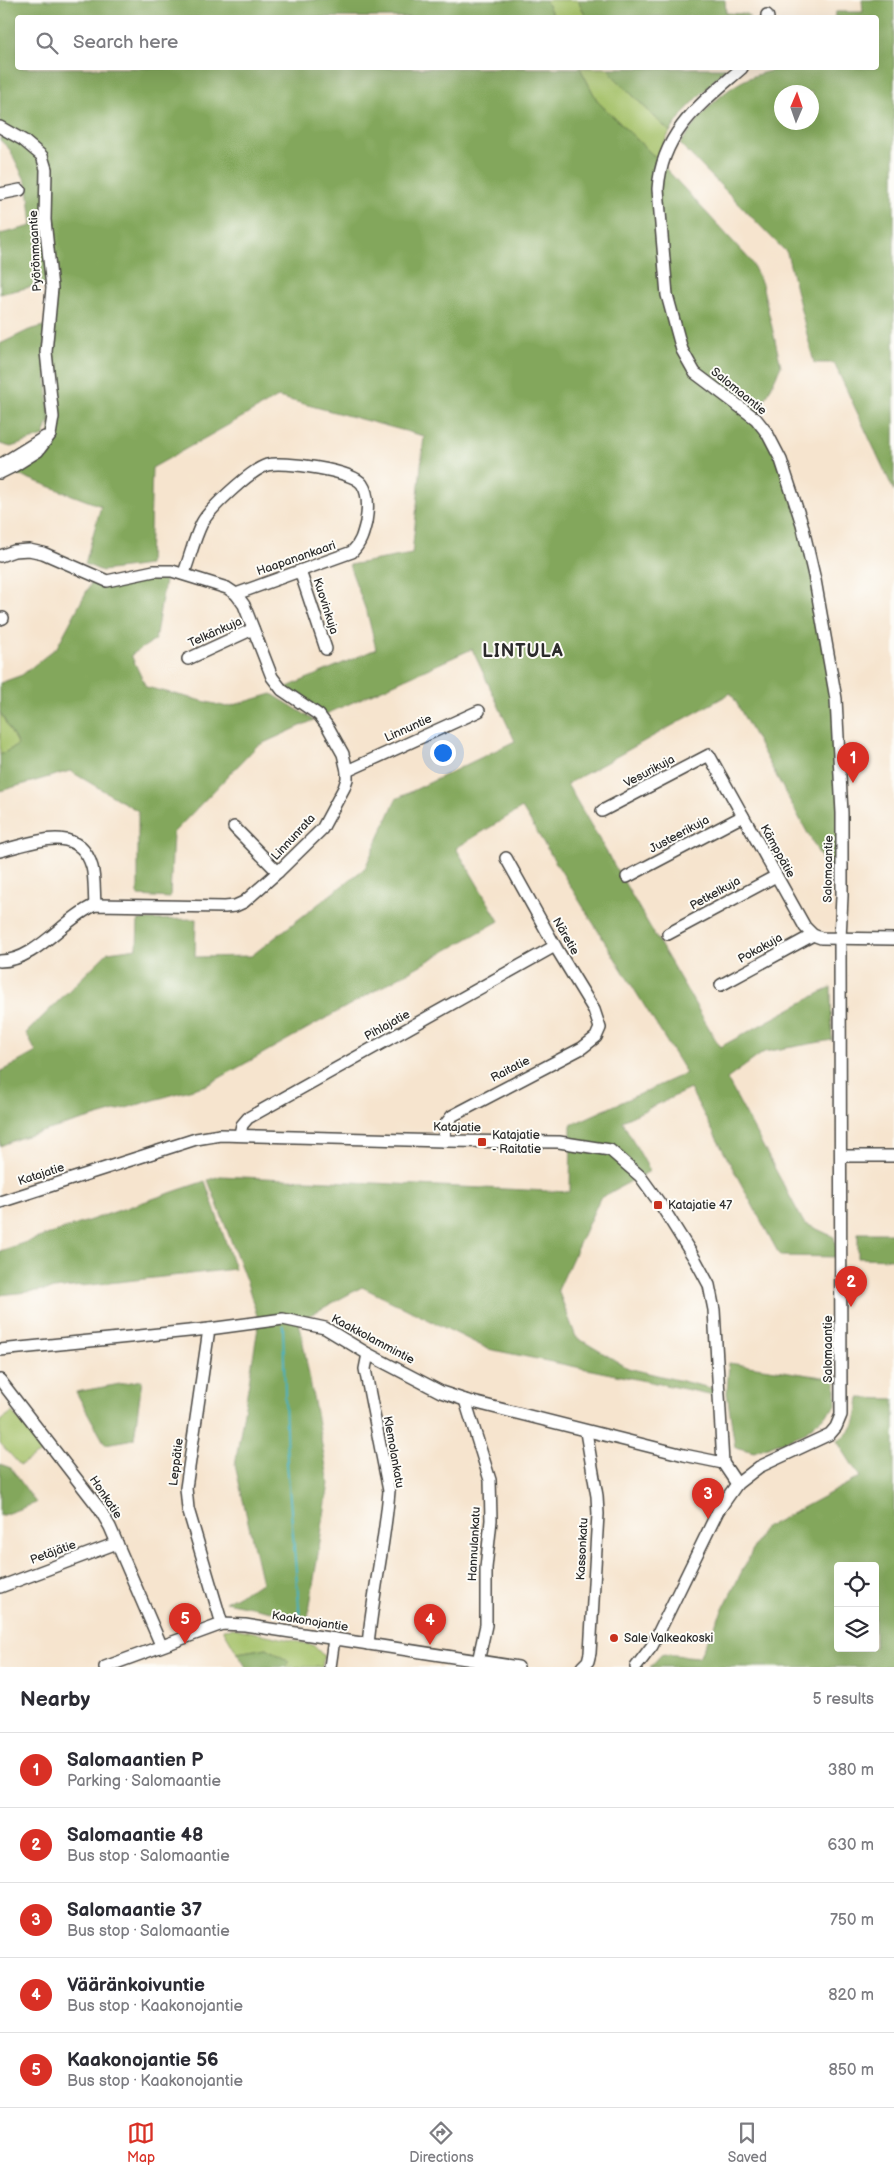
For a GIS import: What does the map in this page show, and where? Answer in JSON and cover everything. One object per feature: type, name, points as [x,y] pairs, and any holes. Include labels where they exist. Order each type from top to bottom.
[{"type":"street","name":"Salomaantie","points":[[636,1667],[652,1646],[718,1511],[737,1484],[759,1467],[830,1434],[836,1427],[840,1415],[840,939],[842,813],[835,694],[816,580],[802,524],[781,460],[767,433],[756,419],[695,373],[682,350],[667,295],[658,189],[660,171],[666,152],[681,126],[698,106],[740,70]]},
{"type":"street","name":"Pyörönmaantie","points":[[0,127],[23,140],[42,156],[46,169],[45,220],[52,288],[46,352],[53,417],[50,435]]},
{"type":"street","points":[[0,194],[20,190]]},
{"type":"street","points":[[0,473],[38,451],[50,435]]},
{"type":"street","points":[[0,465],[50,435]]},
{"type":"street","name":"Haapanankaari","points":[[184,573],[202,522],[213,508],[254,472],[266,465],[281,463],[316,468],[354,478],[362,485],[367,497],[367,516],[360,544],[352,552],[236,594]]},
{"type":"street","points":[[0,556],[21,551],[43,553],[107,581],[154,571],[184,573],[227,588],[236,594],[244,605],[272,677],[282,690],[319,715],[343,754],[347,771]]},
{"type":"street","name":"Kuovinkuja","points":[[300,571],[326,649]]},
{"type":"street","name":"Telkänkuja","points":[[188,659],[254,629]]},
{"type":"street","name":"Linnuntie","points":[[347,771],[479,711]]},
{"type":"street","name":"Vesurikuja","points":[[602,811],[709,755]]},
{"type":"street","name":"Kämppätie","points":[[709,755],[805,927],[812,935]]},
{"type":"street","name":"Linnunrata","points":[[95,905],[235,906],[244,902],[322,829],[344,788],[347,771]]},
{"type":"street","name":"Justeerikuja","points":[[627,877],[743,816]]},
{"type":"street","points":[[234,827],[278,872]]},
{"type":"street","points":[[0,851],[54,838],[71,840],[86,852],[92,869],[95,905],[82,911],[25,955],[15,960],[0,961]]},
{"type":"street","name":"Näretie","points":[[506,858],[555,946],[594,1010],[600,1028]]},
{"type":"street","name":"Petkelkuja","points":[[668,934],[776,876]]},
{"type":"street","points":[[812,935],[840,939],[894,939]]},
{"type":"street","name":"Pokakuja","points":[[721,985],[812,935]]},
{"type":"street","name":"Pihlajatie","points":[[240,1134],[242,1125],[248,1118],[555,946]]},
{"type":"street","name":"Raitatie","points":[[444,1141],[444,1125],[452,1116],[582,1048],[596,1037],[600,1028]]},
{"type":"street","name":"Katajatie","points":[[0,1202],[196,1138],[220,1135],[240,1134],[444,1141],[571,1142],[610,1150],[640,1176],[696,1261],[709,1285],[714,1310],[723,1463]]},
{"type":"street","points":[[841,1156],[894,1156]]},
{"type":"street","name":"Kaakkolammintie","points":[[0,1350],[209,1329],[283,1319],[290,1320],[325,1328],[368,1354],[441,1392],[465,1400],[586,1432],[723,1463]]},
{"type":"street","name":"Leppätie","points":[[209,1329],[186,1488],[188,1509],[222,1624]]},
{"type":"street","name":"Klemolankatu","points":[[368,1354],[365,1369],[389,1491],[368,1644]]},
{"type":"street","name":"Honkatie","points":[[0,1380],[100,1508],[162,1645]]},
{"type":"street","name":"Hannulankatu","points":[[465,1400],[474,1434],[490,1480],[491,1520],[486,1568],[486,1625],[478,1662]]},
{"type":"street","name":"Kassonkatu","points":[[582,1667],[588,1662],[590,1654],[598,1514],[597,1496],[586,1432]]},
{"type":"street","points":[[723,1463],[737,1484]]},
{"type":"street","name":"Petäjätie","points":[[0,1587],[116,1543]]},
{"type":"street","name":"Kaakonojantie","points":[[104,1667],[222,1624],[245,1625],[518,1667]]},
{"type":"street","points":[[330,1667],[334,1638]]},
{"type":"green space","points":[[0,0],[545,0],[553,15],[15,15],[15,70],[581,70],[598,102],[656,158],[751,261],[762,284],[781,366],[756,419],[781,460],[802,524],[835,689],[842,896],[731,693],[567,784],[720,1047],[831,987],[832,1040],[764,1052],[727,1079],[804,1223],[834,1237],[838,1257],[780,1256],[690,1089],[622,1121],[650,1171],[600,1198],[558,1290],[576,1337],[628,1368],[719,1390],[719,1396],[488,1349],[362,1287],[299,1321],[329,1483],[308,1618],[225,1602],[262,1583],[235,1465],[259,1322],[247,1283],[208,1180],[220,1176],[570,1192],[571,1125],[686,1073],[522,808],[456,848],[499,921],[207,1085],[20,1138],[0,1146],[0,1072],[36,1052],[26,1033],[108,952],[137,948],[138,920],[196,919],[195,957],[251,956],[365,868],[396,799],[515,741],[472,649],[324,715],[285,688],[376,649],[368,616],[349,565],[412,554],[424,436],[278,397],[152,468],[149,565],[102,571],[85,564],[101,506],[6,470],[50,435],[48,283],[0,294],[0,234],[32,226],[28,186],[10,150],[0,140],[4,133],[42,156],[0,127]]},
{"type":"green space","points":[[545,0],[578,0],[585,15],[553,15]]},
{"type":"green space","points":[[578,0],[725,0],[726,13],[747,15],[585,15]]},
{"type":"green space","points":[[862,0],[894,0],[894,491],[834,363],[814,363],[787,253],[680,144],[715,101],[741,82],[756,75],[778,70],[879,70],[879,15],[835,15],[836,12],[863,12]]},
{"type":"green space","points":[[581,70],[610,70],[612,75],[670,132],[656,158],[598,102]]},
{"type":"green space","points":[[610,70],[724,70],[684,112],[670,132],[612,75]]},
{"type":"green space","points":[[44,326],[49,420],[44,436],[11,447],[0,444],[0,344],[29,330]]},
{"type":"green space","points":[[149,574],[166,575],[155,640],[131,655],[146,687],[227,707],[272,694],[314,720],[257,746],[173,833],[170,898],[138,896],[138,811],[70,771],[0,791],[0,755],[18,745],[0,712],[0,683],[22,675],[57,647],[91,583],[103,588]]},
{"type":"green space","points":[[0,712],[18,745],[0,755]]},
{"type":"green space","points":[[205,1181],[235,1269],[0,1295],[0,1251]]},
{"type":"green space","points":[[858,1233],[894,1233],[894,1259],[858,1258]]},
{"type":"green space","points":[[729,1363],[836,1379],[836,1406],[803,1434],[754,1452],[735,1447],[727,1393]]},
{"type":"green space","points":[[142,1380],[134,1439],[105,1444],[76,1392]]},
{"type":"green space","points":[[859,1398],[894,1399],[894,1667],[650,1667],[662,1654],[699,1657],[763,1529],[860,1477],[837,1441],[844,1437],[852,1428],[856,1418]]},
{"type":"green space","points":[[12,1412],[46,1450],[20,1465],[0,1443],[0,1421]]},
{"type":"green space","points":[[0,1464],[11,1468],[36,1503],[0,1516]]},
{"type":"green space","points":[[234,1628],[313,1645],[324,1656],[322,1667],[287,1667],[288,1661],[267,1648],[237,1653],[223,1629]]},
{"type":"green space","points":[[267,1648],[288,1661],[287,1667],[246,1667],[237,1653]]},
{"type":"waterway","points":[[283,1326],[287,1463],[300,1619]]},
{"type":"place","name":"Salomaantien P","points":[[853,783]]},
{"type":"place","name":"Katajatie - Raitatie","points":[[482,1142]]},
{"type":"place","name":"Katajatie 47","points":[[658,1205]]},
{"type":"place","name":"Salomaantie 48","points":[[851,1307]]},
{"type":"place","name":"Salomaantie 37","points":[[708,1519]]},
{"type":"place","name":"Sale Valkeakoski","points":[[614,1638]]},
{"type":"place","name":"Kaakonojantie 56","points":[[185,1644]]},
{"type":"place","name":"Vääränkoivuntie","points":[[430,1645]]},
{"type":"district","name":"LINTULA","points":[[523,651]]}]
